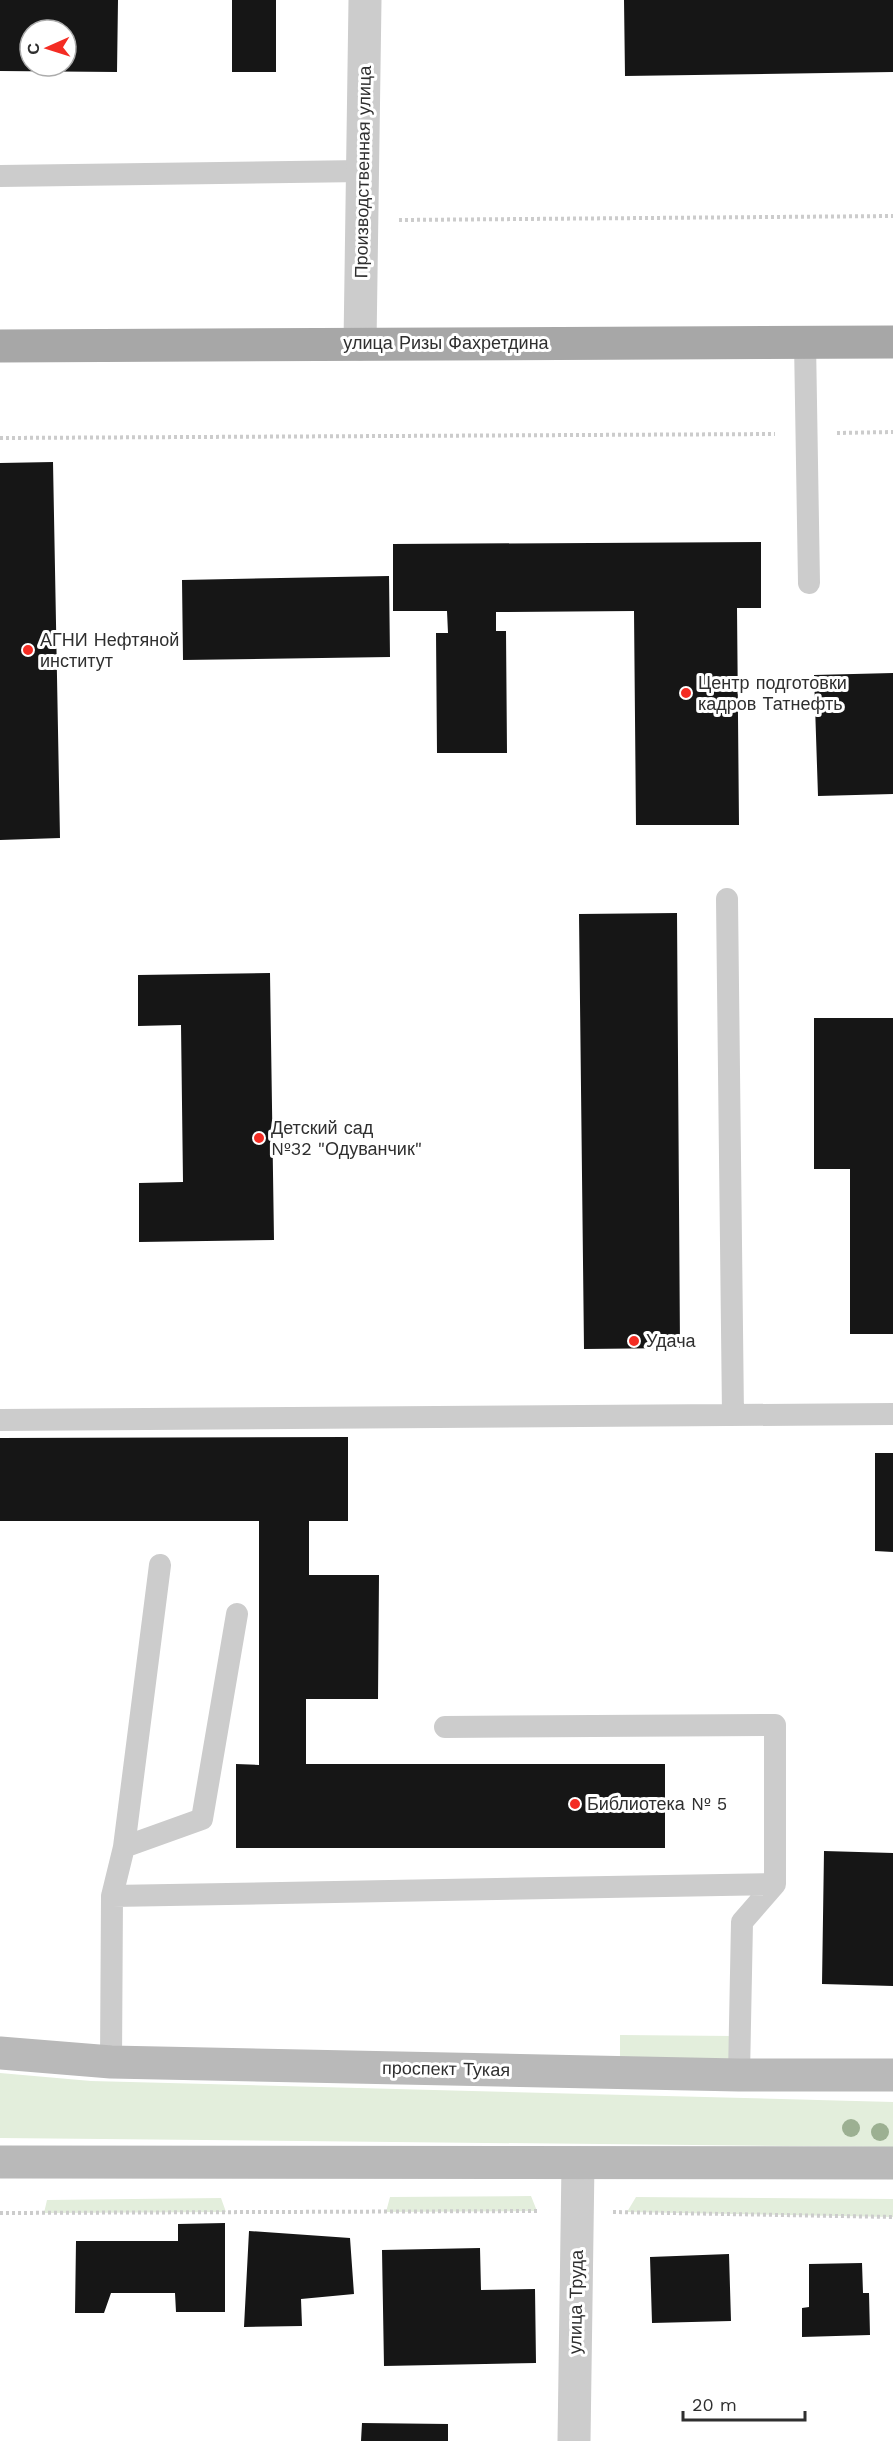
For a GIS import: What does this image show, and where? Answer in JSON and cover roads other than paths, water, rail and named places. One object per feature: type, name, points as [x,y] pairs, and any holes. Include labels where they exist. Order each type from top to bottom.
[{"type":"main road","name":"улица Ризы Фахретдина","points":[[0,346],[893,342]]},
{"type":"main road","name":"проспект Тукая","points":[[0,2053],[111,2062],[739,2075],[893,2075]]},
{"type":"main road","points":[[0,2162],[893,2163]]},
{"type":"street","name":"Производственная улица","points":[[360,344],[365,0]]},
{"type":"street","name":"улица Труда","points":[[574,2441],[578,2163]]},
{"type":"lane","points":[[0,176],[363,171]]},
{"type":"lane","points":[[806,342],[809,584]]},
{"type":"lane","points":[[727,898],[733,1415]]},
{"type":"lane","points":[[0,1420],[893,1414]]},
{"type":"lane","points":[[111,2062],[112,1896],[124,1847],[160,1565]]},
{"type":"lane","points":[[124,1847],[202,1819],[237,1614]]},
{"type":"lane","points":[[445,1727],[775,1725],[775,1884],[741,1922],[739,2075]]},
{"type":"lane","points":[[112,1896],[775,1884]]},
{"type":"place","name":"АГНИ Нефтяной институт","points":[[28,650]]},
{"type":"place","name":"Центр подготовки кадров Татнефть","points":[[686,693]]},
{"type":"place","name":"Детский сад №32 \"Одуванчик\"","points":[[259,1138]]},
{"type":"place","name":"Удача","points":[[634,1341]]},
{"type":"place","name":"Библиотека № 5","points":[[575,1804]]}]
